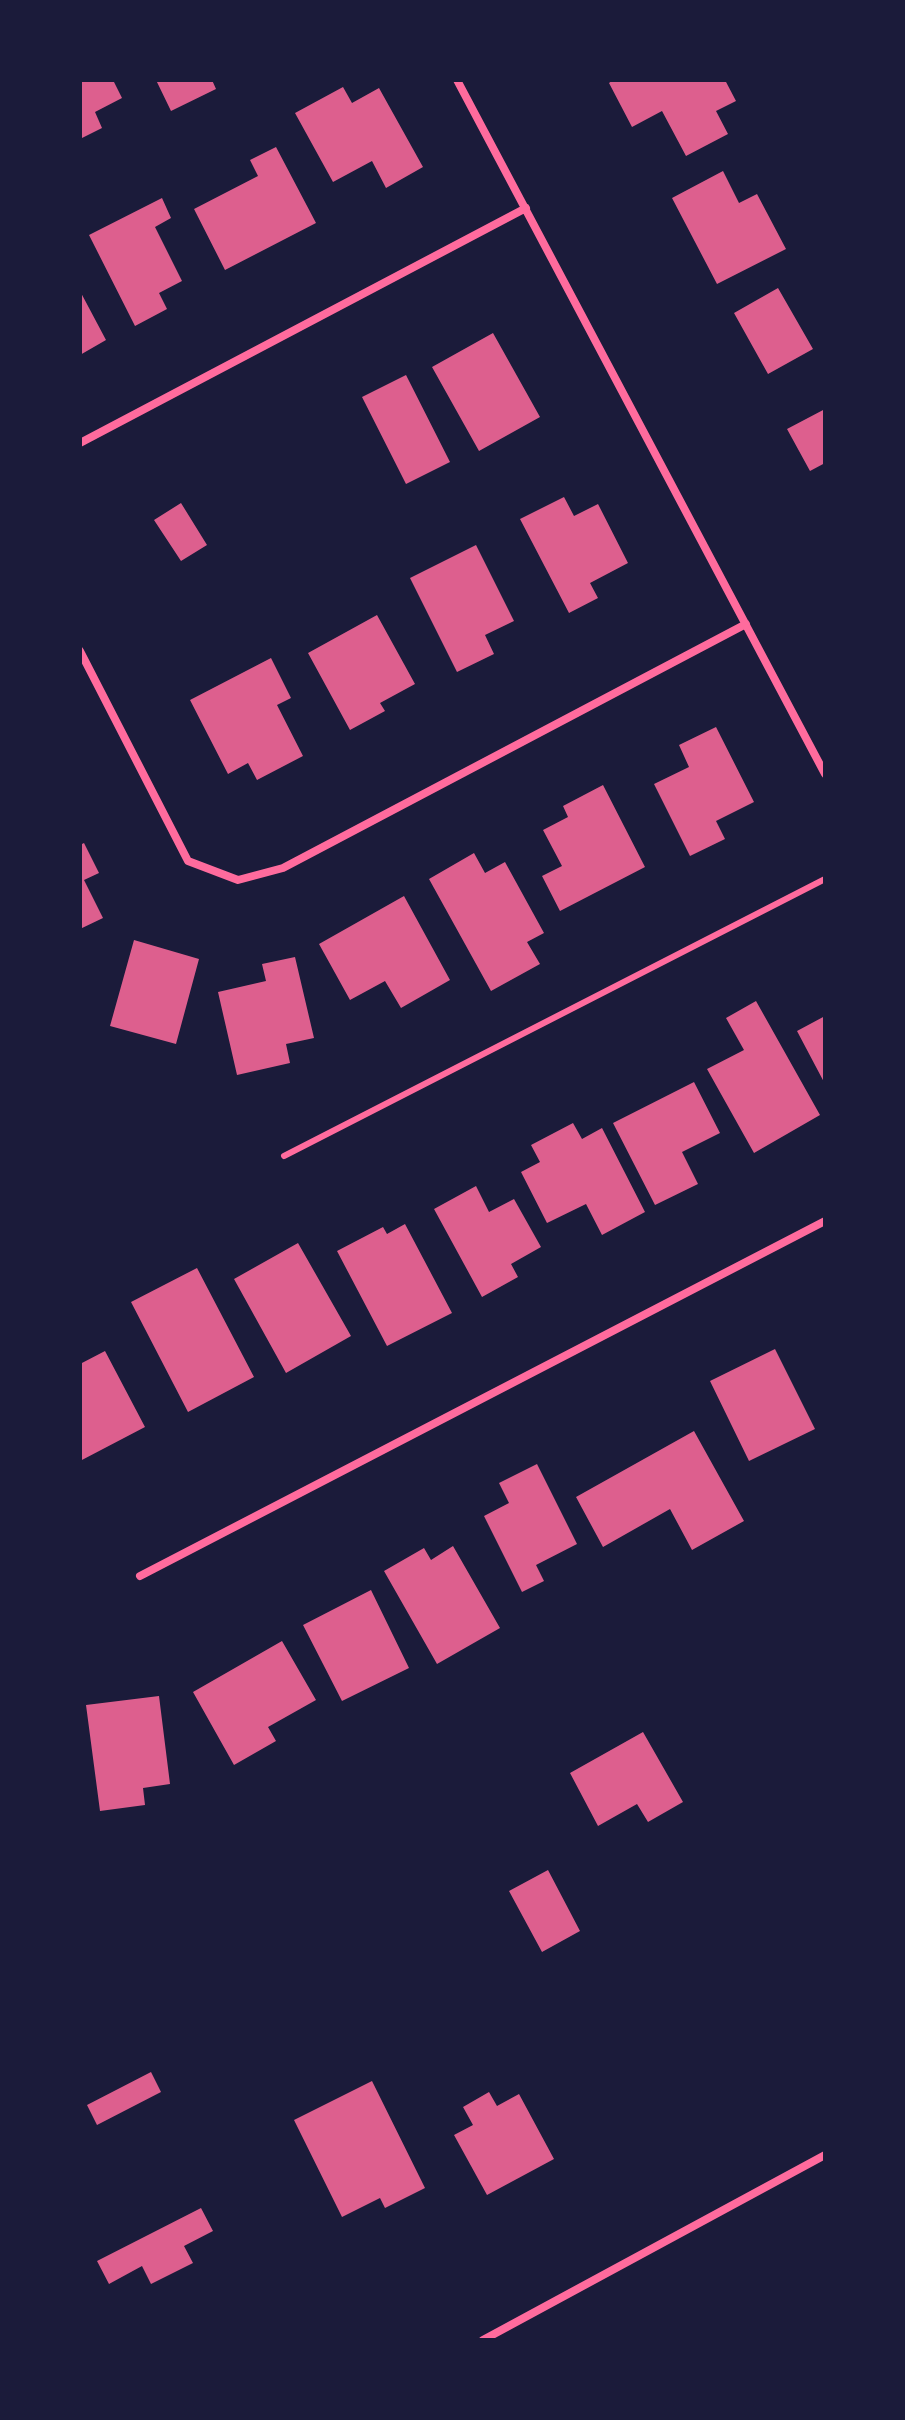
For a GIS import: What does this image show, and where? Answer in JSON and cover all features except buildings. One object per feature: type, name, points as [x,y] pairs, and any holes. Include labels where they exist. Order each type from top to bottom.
[{"type":"street","points":[[457,80],[825,774]]},
{"type":"street","points":[[80,443],[526,208]]},
{"type":"street","points":[[80,651],[188,861],[238,880],[283,868],[746,624]]},
{"type":"street","points":[[140,1576],[825,1221]]},
{"type":"street","points":[[483,2340],[825,2155]]},
{"type":"lane","points":[[284,1156],[825,879]]}]
